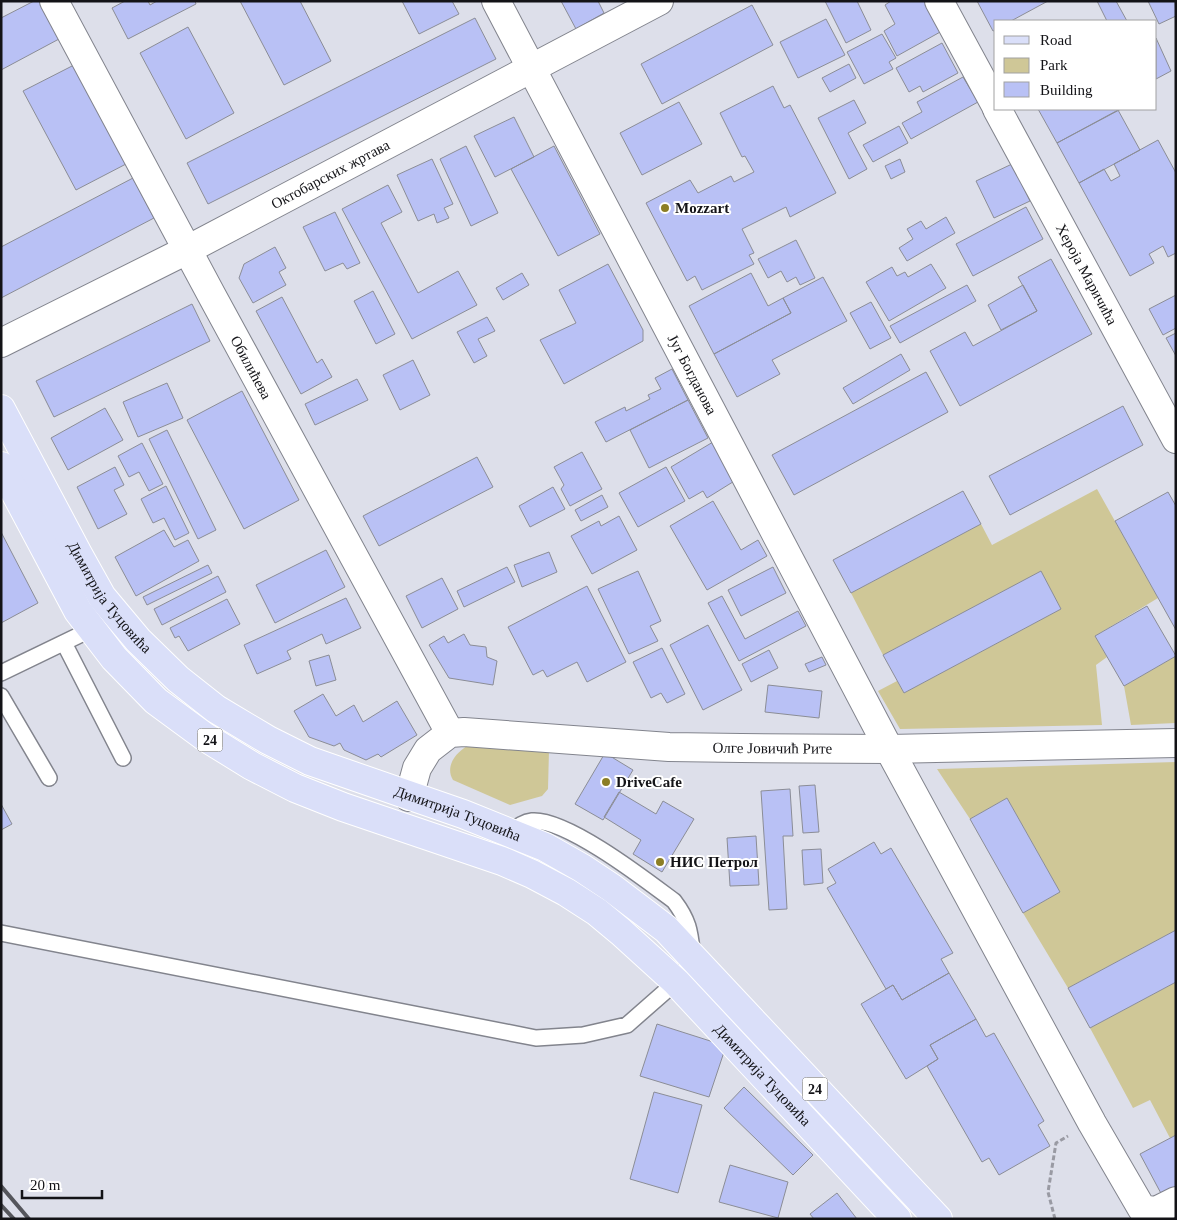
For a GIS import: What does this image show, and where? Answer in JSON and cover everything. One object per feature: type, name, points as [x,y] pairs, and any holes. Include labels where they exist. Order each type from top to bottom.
[{"type":"main road","name":"Димитрија Туцовића","points":[[1,409],[102,597],[138,640],[178,679],[216,709],[268,740],[310,761],[409,797],[463,814],[545,848],[627,898],[666,930],[938,1219]]},
{"type":"main road","name":"Димитрија Туцовића","points":[[1,466],[78,611],[114,658],[156,701],[205,737],[252,766],[295,788],[343,807],[476,852],[532,874],[566,892],[597,912],[676,982],[897,1219]]},
{"type":"street","name":"Обилићева","points":[[54,1],[450,733]]},
{"type":"street","name":"Југ Богданова","points":[[496,1],[889,749]]},
{"type":"street","name":"Октобарских жртава","points":[[1,344],[187,250],[659,1]]},
{"type":"street","name":"Хероја Маричића","points":[[939,1],[994,104]]},
{"type":"street","name":"Хероја Маричића","points":[[997,110],[1176,439]]},
{"type":"street","name":"Олге Јовичић Рите","points":[[450,733],[474,733],[669,747],[889,749],[1176,742]]},
{"type":"street","points":[[409,797],[413,779],[421,760],[428,750],[450,733]]},
{"type":"street","points":[[889,749],[1092,1123],[1142,1209],[1156,1211],[1176,1201]]},
{"type":"lane","points":[[1,672],[92,629],[120,618]]},
{"type":"lane","points":[[64,643],[123,758]]},
{"type":"lane","points":[[1,696],[49,778]]},
{"type":"lane","points":[[1,933],[536,1038],[583,1035],[627,1025],[676,982],[693,958]]},
{"type":"path","points":[[1055,1219],[1048,1192],[1056,1143],[1092,1123]]},
{"type":"green space","points":[[1097,489],[1158,598],[1095,636],[1107,657],[1096,665],[1102,725],[900,729],[878,691],[897,681],[904,693],[1061,609],[1041,572],[883,655],[851,593],[981,524],[992,545]]},
{"type":"green space","points":[[1176,656],[1176,723],[1131,725],[1124,686]]},
{"type":"green space","points":[[471,744],[549,750],[548,789],[542,796],[510,805],[453,780],[450,769],[451,764],[461,750]]},
{"type":"green space","points":[[1176,762],[1176,930],[1068,988],[1023,913],[1060,892],[1007,798],[970,819],[937,769]]},
{"type":"green space","points":[[1176,982],[1176,1135],[1170,1138],[1150,1100],[1133,1108],[1090,1028]]},
{"type":"building","points":[[34,1],[39,1],[59,39],[1,70],[1,18]]},
{"type":"building","points":[[125,1],[148,1],[150,5],[157,1],[195,1],[196,4],[128,39],[112,8]]},
{"type":"building","points":[[240,1],[300,1],[331,61],[284,85]]},
{"type":"building","points":[[402,1],[452,1],[459,14],[419,34]]},
{"type":"building","points":[[561,1],[598,1],[604,13],[576,29]]},
{"type":"building","points":[[825,1],[857,1],[871,30],[846,43]]},
{"type":"building","points":[[891,1],[926,1],[942,31],[897,56],[884,31],[895,24],[885,5]]},
{"type":"building","points":[[977,1],[1048,1],[1013,20],[994,20],[993,31]]},
{"type":"building","points":[[1097,1],[1116,1],[1126,20],[1106,20]]},
{"type":"building","points":[[1148,1],[1175,1],[1176,16],[1159,24]]},
{"type":"building","points":[[752,5],[773,45],[662,104],[641,64]]},
{"type":"building","points":[[475,18],[496,59],[208,204],[187,163]]},
{"type":"building","points":[[826,19],[845,55],[798,78],[780,42]]},
{"type":"building","points":[[188,27],[234,113],[186,139],[140,53]]},
{"type":"building","points":[[882,34],[896,58],[889,62],[893,69],[864,84],[847,52]]},
{"type":"building","points":[[1157,40],[1171,71],[1157,78]]},
{"type":"building","points":[[942,43],[958,73],[923,92],[920,86],[909,92],[896,68]]},
{"type":"building","points":[[849,64],[856,78],[830,92],[822,78]]},
{"type":"building","points":[[74,65],[126,164],[76,190],[23,91]]},
{"type":"building","points":[[963,77],[978,102],[911,139],[902,123],[922,112],[917,102]]},
{"type":"building","points":[[773,86],[784,108],[790,105],[836,193],[790,217],[786,207],[742,229],[754,253],[749,255],[754,264],[702,290],[695,276],[687,281],[646,203],[690,180],[698,193],[731,176],[734,182],[754,172],[745,156],[742,157],[720,113]]},
{"type":"building","points":[[854,100],[866,123],[848,133],[867,169],[849,179],[818,118]]},
{"type":"building","points":[[679,102],[702,144],[642,175],[620,133]]},
{"type":"building","points":[[1039,110],[1119,110],[1057,143]]},
{"type":"building","points":[[1118,110],[1140,150],[1079,183],[1057,143]]},
{"type":"building","points":[[514,117],[534,157],[495,177],[474,136]]},
{"type":"building","points":[[899,126],[908,143],[873,162],[863,145]]},
{"type":"building","points":[[1158,140],[1176,173],[1176,253],[1168,257],[1163,246],[1149,254],[1154,263],[1130,276],[1079,183],[1104,169],[1111,181],[1120,176],[1114,164]]},
{"type":"building","points":[[466,146],[498,213],[471,226],[440,159]]},
{"type":"building","points":[[554,146],[600,234],[558,256],[511,169]]},
{"type":"building","points":[[432,159],[453,204],[444,208],[449,218],[437,223],[434,214],[418,221],[397,175]]},
{"type":"building","points":[[900,159],[905,172],[891,179],[885,166]]},
{"type":"building","points":[[1012,164],[1030,201],[994,218],[976,181]]},
{"type":"building","points":[[133,178],[154,218],[1,298],[1,247]]},
{"type":"building","points":[[388,185],[402,212],[381,223],[418,293],[458,271],[477,305],[412,339],[342,209]]},
{"type":"building","points":[[1026,207],[1043,239],[973,276],[956,244]]},
{"type":"building","points":[[335,212],[360,263],[347,269],[343,263],[325,271],[303,227]]},
{"type":"building","points":[[946,217],[955,233],[907,261],[899,248],[913,239],[907,229],[921,221],[926,229]]},
{"type":"building","points":[[796,240],[815,278],[800,285],[796,277],[787,282],[781,271],[768,278],[758,259]]},
{"type":"building","points":[[275,247],[286,268],[279,272],[286,285],[253,303],[239,278],[244,264]]},
{"type":"building","points":[[1051,259],[1092,334],[960,406],[930,351],[965,332],[973,346],[1037,311],[1018,277]]},
{"type":"building","points":[[608,264],[643,330],[643,341],[564,384],[540,340],[576,323],[559,290]]},
{"type":"building","points":[[931,264],[946,288],[889,321],[866,282],[892,267],[897,276],[905,272],[908,277]]},
{"type":"building","points":[[522,273],[529,285],[503,300],[496,288]]},
{"type":"building","points":[[751,273],[768,306],[783,298],[791,313],[714,354],[689,306]]},
{"type":"building","points":[[823,277],[847,321],[772,360],[780,374],[737,397],[714,354],[791,313],[783,298]]},
{"type":"building","points":[[967,285],[976,301],[900,343],[890,326]]},
{"type":"building","points":[[1023,285],[1037,311],[1001,330],[988,305]]},
{"type":"building","points":[[373,291],[395,334],[376,344],[354,301]]},
{"type":"building","points":[[1176,295],[1176,328],[1163,335],[1149,309]]},
{"type":"building","points":[[282,297],[317,363],[322,359],[332,377],[301,394],[256,311]]},
{"type":"building","points":[[871,302],[891,338],[870,349],[850,313]]},
{"type":"building","points":[[192,304],[210,341],[54,417],[36,381]]},
{"type":"building","points":[[487,317],[495,331],[478,339],[487,356],[474,363],[457,332]]},
{"type":"building","points":[[1176,333],[1176,356],[1166,338]]},
{"type":"building","points":[[901,354],[910,370],[853,404],[843,388]]},
{"type":"building","points":[[413,360],[430,395],[400,410],[383,375]]},
{"type":"building","points":[[672,369],[688,400],[606,442],[595,422],[625,407],[626,411],[650,399],[648,395],[661,389],[655,378]]},
{"type":"building","points":[[926,372],[948,412],[794,495],[772,455]]},
{"type":"building","points":[[357,379],[368,400],[315,425],[305,404]]},
{"type":"building","points":[[167,383],[183,418],[138,437],[123,402]]},
{"type":"building","points":[[242,391],[299,500],[244,529],[187,420]]},
{"type":"building","points":[[688,400],[708,438],[649,468],[630,430]]},
{"type":"building","points":[[1123,406],[1143,445],[1010,515],[989,476]]},
{"type":"building","points":[[105,408],[123,440],[68,470],[51,438]]},
{"type":"building","points":[[167,430],[216,530],[198,539],[149,439]]},
{"type":"building","points":[[713,442],[736,480],[707,498],[703,491],[689,499],[671,467]]},
{"type":"building","points":[[142,443],[163,484],[149,491],[139,472],[129,477],[118,456]]},
{"type":"building","points":[[582,452],[602,489],[570,506],[561,489],[564,485],[554,467]]},
{"type":"building","points":[[477,457],[493,487],[379,546],[363,516]]},
{"type":"building","points":[[115,467],[124,485],[114,490],[127,514],[98,529],[77,487]]},
{"type":"building","points":[[666,467],[685,501],[638,527],[619,493]]},
{"type":"building","points":[[166,486],[189,533],[175,540],[164,518],[153,523],[141,499]]},
{"type":"building","points":[[553,487],[565,509],[530,527],[519,506]]},
{"type":"building","points":[[963,491],[981,524],[851,593],[833,560]]},
{"type":"building","points":[[1168,492],[1176,506],[1176,630],[1115,521]]},
{"type":"building","points":[[602,495],[608,507],[581,521],[575,510]]},
{"type":"building","points":[[713,501],[741,550],[758,540],[767,556],[707,590],[670,526]]},
{"type":"building","points":[[619,516],[637,550],[592,574],[571,536],[599,521],[601,526]]},
{"type":"building","points":[[164,530],[174,547],[188,540],[199,561],[136,596],[115,557]]},
{"type":"building","points":[[1,532],[38,603],[1,623]]},
{"type":"building","points":[[326,550],[345,587],[275,623],[256,585]]},
{"type":"building","points":[[549,552],[557,572],[522,587],[514,565]]},
{"type":"building","points":[[208,565],[212,573],[147,605],[143,597]]},
{"type":"building","points":[[507,567],[515,582],[464,607],[457,591]]},
{"type":"building","points":[[773,567],[786,593],[741,616],[728,590]]},
{"type":"building","points":[[638,571],[661,621],[650,626],[658,641],[629,654],[598,589]]},
{"type":"building","points":[[1041,571],[1061,609],[904,693],[883,655]]},
{"type":"building","points":[[218,576],[226,592],[162,625],[154,609]]},
{"type":"building","points":[[442,578],[458,609],[422,628],[406,596]]},
{"type":"building","points":[[587,586],[626,662],[587,682],[577,662],[547,677],[543,670],[533,675],[508,627]]},
{"type":"building","points":[[722,596],[745,639],[798,611],[806,626],[739,661],[708,603]]},
{"type":"building","points":[[346,598],[361,628],[326,644],[322,634],[287,651],[291,659],[257,674],[244,645]]},
{"type":"building","points":[[227,599],[240,624],[188,651],[179,636],[175,638],[170,628]]},
{"type":"building","points":[[1147,606],[1176,656],[1124,686],[1095,636]]},
{"type":"building","points":[[708,625],[742,690],[703,710],[670,645]]},
{"type":"building","points":[[464,634],[470,645],[486,647],[487,657],[497,661],[493,685],[449,678],[429,645],[444,636],[448,643]]},
{"type":"building","points":[[662,648],[685,694],[667,703],[661,693],[651,698],[633,662]]},
{"type":"building","points":[[769,650],[778,668],[751,682],[742,664]]},
{"type":"building","points":[[329,655],[336,680],[316,686],[309,661]]},
{"type":"building","points":[[822,657],[826,665],[809,672],[805,664]]},
{"type":"building","points":[[768,685],[822,691],[819,718],[765,712]]},
{"type":"building","points":[[323,694],[336,716],[354,705],[363,722],[397,701],[417,735],[381,757],[378,754],[366,760],[344,750],[340,743],[334,746],[309,737],[294,711]]},
{"type":"building","points":[[605,753],[633,770],[603,820],[575,804]]},
{"type":"building","points":[[815,785],[819,832],[803,833],[799,786]]},
{"type":"building","points":[[790,789],[793,836],[783,836],[787,909],[769,910],[761,791]]},
{"type":"building","points":[[619,792],[656,814],[663,801],[694,819],[662,872],[633,854],[641,840],[604,817]]},
{"type":"building","points":[[1007,798],[1060,892],[1023,913],[970,819]]},
{"type":"building","points":[[1,804],[12,824],[1,830]]},
{"type":"building","points":[[756,836],[759,885],[730,886],[727,838]]},
{"type":"building","points":[[874,842],[881,854],[891,848],[953,953],[941,959],[949,973],[902,1000],[893,985],[886,989],[827,888],[836,883],[828,869]]},
{"type":"building","points":[[821,849],[823,883],[804,885],[802,850]]},
{"type":"building","points":[[1176,930],[1176,982],[1090,1028],[1068,988]]},
{"type":"building","points":[[949,973],[976,1019],[930,1045],[938,1059],[906,1079],[861,1004],[893,985],[902,1000]]},
{"type":"building","points":[[976,1019],[986,1037],[994,1033],[1044,1121],[1038,1125],[1050,1146],[999,1175],[989,1158],[982,1162],[927,1066],[938,1059],[930,1045]]},
{"type":"building","points":[[657,1024],[726,1046],[709,1097],[640,1076]]},
{"type":"building","points":[[744,1087],[813,1155],[793,1175],[724,1108]]},
{"type":"building","points":[[654,1092],[702,1105],[678,1193],[630,1179]]},
{"type":"building","points":[[1176,1135],[1176,1193],[1164,1199],[1140,1154]]},
{"type":"building","points":[[730,1165],[788,1182],[778,1218],[719,1202]]},
{"type":"building","points":[[837,1193],[857,1219],[814,1219],[810,1214]]},
{"type":"railway","points":[[1,1186],[29,1219]]},
{"type":"railway","points":[[1,1205],[14,1219]]},
{"type":"place","name":"Mozzart","points":[[665,208]]},
{"type":"place","name":"DriveCafe","points":[[606,782]]},
{"type":"place","name":"НИС Петрол","points":[[660,862]]}]
